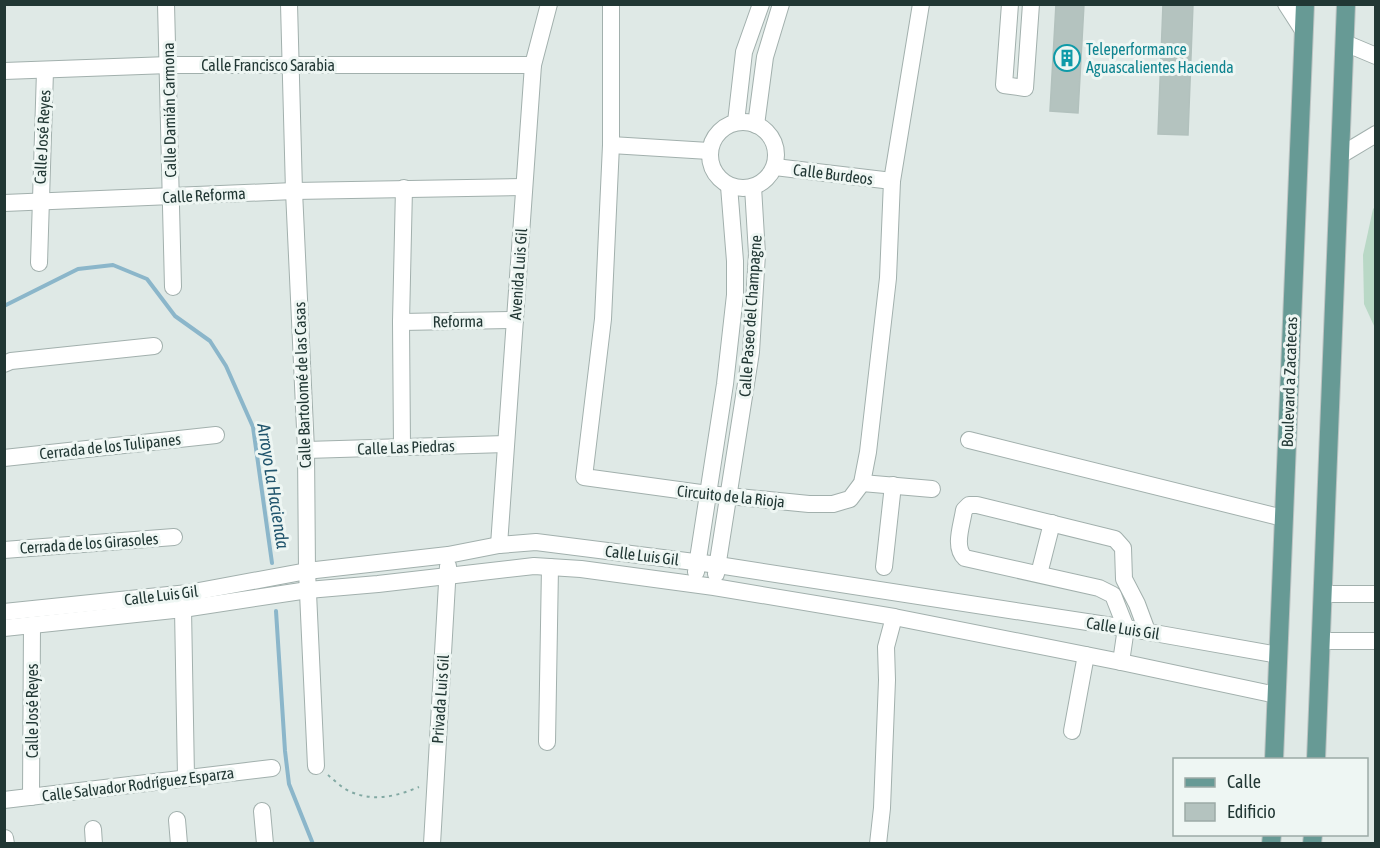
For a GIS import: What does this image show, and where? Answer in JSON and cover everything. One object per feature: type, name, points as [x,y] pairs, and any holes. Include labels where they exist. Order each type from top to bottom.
[{"type":"main road","name":"Boulevard a Zacatecas","points":[[1274,758],[1305,4]]},
{"type":"main road","points":[[1316,758],[1346,4]]},
{"type":"street","name":"Calle Damián Carmona","points":[[166,4],[173,288]]},
{"type":"street","name":"Calle Bartolomé de las Casas","points":[[289,4],[294,191],[306,450],[307,571],[316,766]]},
{"type":"street","name":"Avenida Luis Gil","points":[[499,545],[532,64],[549,4]]},
{"type":"street","name":"Circuito de la Rioja","points":[[611,4],[611,145],[603,319],[584,477],[708,494],[809,504],[833,504],[850,499],[861,483]]},
{"type":"street","points":[[736,122],[744,52],[761,4]]},
{"type":"street","points":[[756,124],[765,57],[781,4]]},
{"type":"street","points":[[921,4],[892,181],[888,278],[868,452],[861,483],[932,489]]},
{"type":"street","points":[[1010,4],[1004,85],[1025,88],[1031,4]]},
{"type":"street","points":[[1286,4],[1304,32]]},
{"type":"street","points":[[1345,43],[1376,56]]},
{"type":"street","name":"Calle Francisco Sarabia","points":[[4,71],[169,65],[532,64]]},
{"type":"street","name":"Calle José Reyes","points":[[39,263],[39,203],[45,71]]},
{"type":"street","points":[[736,122],[756,124],[765,130],[776,147],[775,166],[770,176],[753,187],[729,186],[713,172],[709,151],[712,141],[718,132],[736,122]]},
{"type":"street","points":[[1341,155],[1376,134]]},
{"type":"street","points":[[611,145],[709,151]]},
{"type":"street","name":"Calle Burdeos","points":[[775,166],[892,181]]},
{"type":"street","name":"Calle Paseo del Champagne","points":[[694,584],[725,384],[735,295],[735,261],[729,186]]},
{"type":"street","name":"Calle Reforma","points":[[4,203],[294,191],[524,187]]},
{"type":"street","name":"Calle Paseo del Champagne","points":[[714,587],[751,352],[757,254],[753,187]]},
{"type":"street","points":[[402,447],[401,322],[404,188]]},
{"type":"street","name":"Reforma","points":[[401,322],[515,320]]},
{"type":"street","points":[[4,364],[11,361],[154,346]]},
{"type":"street","name":"Cerrada de los Tulipanes","points":[[4,458],[216,435]]},
{"type":"street","points":[[969,440],[1283,518]]},
{"type":"street","name":"Calle Las Piedras","points":[[306,450],[506,444]]},
{"type":"street","points":[[884,567],[893,485]]},
{"type":"street","points":[[1121,662],[1126,628],[1113,595],[1099,588],[965,558],[958,547],[964,510],[969,505],[977,505],[1115,538],[1123,548],[1124,579],[1147,631]]},
{"type":"street","points":[[1039,574],[1052,523]]},
{"type":"street","name":"Cerrada de los Girasoles","points":[[4,550],[174,537]]},
{"type":"street","name":"Calle Luis Gil","points":[[4,612],[188,593],[307,571],[448,555],[499,545],[536,542],[718,565],[1147,631],[1278,655]]},
{"type":"street","name":"Privada Luis Gil","points":[[432,843],[448,555]]},
{"type":"street","name":"Calle Luis Gil","points":[[4,628],[183,609],[308,590],[448,577],[534,566],[581,569],[694,584],[894,618],[1276,695]]},
{"type":"street","points":[[547,742],[550,567]]},
{"type":"street","points":[[1323,594],[1376,594]]},
{"type":"street","points":[[183,609],[186,777]]},
{"type":"street","points":[[878,843],[882,808],[887,680],[886,647],[894,618]]},
{"type":"street","name":"Calle José Reyes","points":[[31,797],[32,625]]},
{"type":"street","points":[[1321,640],[1376,641]]},
{"type":"street","points":[[1072,731],[1086,655]]},
{"type":"street","name":"Calle Salvador Rodríguez Esparza","points":[[4,800],[272,768]]},
{"type":"street","points":[[262,812],[265,843]]},
{"type":"street","points":[[177,820],[178,843]]},
{"type":"street","points":[[5,838],[6,843]]},
{"type":"path","points":[[316,766],[350,792],[376,797],[396,796],[435,780]]},
{"type":"green space","points":[[1375,207],[1375,328],[1364,304],[1363,255]]},
{"type":"building","name":"Teleperformance Aguascalientes Hacienda","points":[[1056,4],[1084,4],[1078,113],[1050,111]]},
{"type":"building","points":[[1163,4],[1193,4],[1188,135],[1158,134]]},
{"type":"waterway","name":"Arroyo La Hacienda","points":[[4,306],[78,269],[113,265],[147,279],[175,316],[210,341],[226,366],[253,427],[272,563]]},
{"type":"waterway","name":"Arroyo La Hacienda","points":[[276,611],[289,784],[313,844]]},
{"type":"place","name":"Teleperformance Aguascalientes Hacienda","points":[[1067,58]]}]
